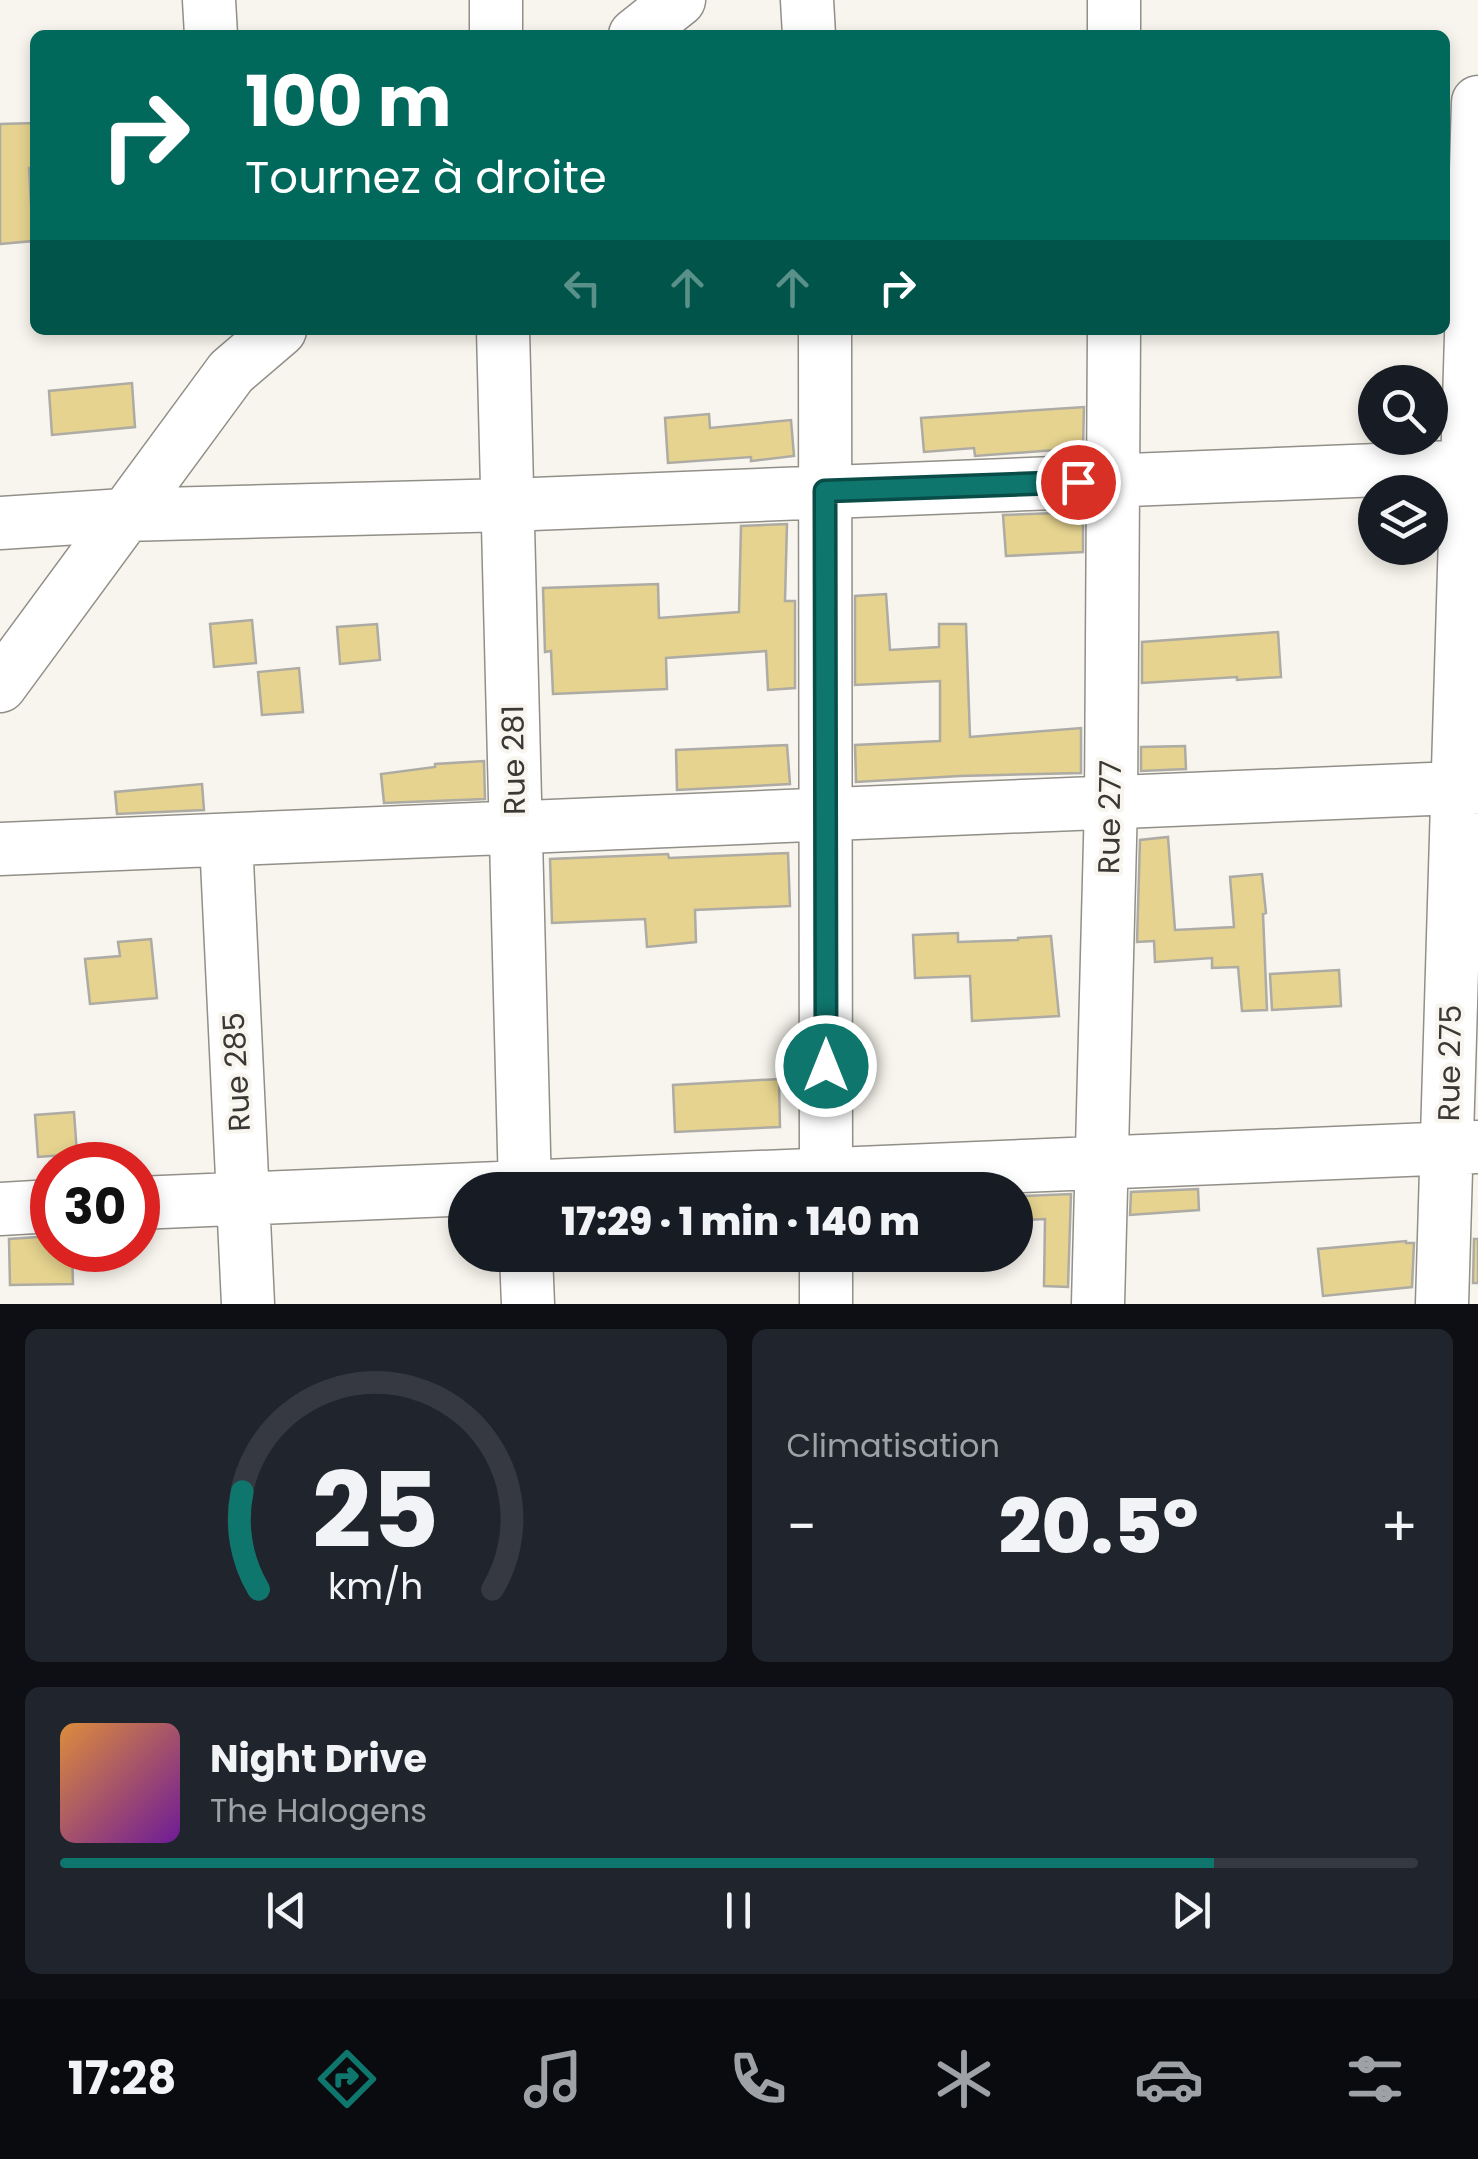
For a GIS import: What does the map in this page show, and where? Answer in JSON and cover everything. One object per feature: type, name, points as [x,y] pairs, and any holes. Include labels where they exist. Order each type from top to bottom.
[{"type":"street","points":[[209,0],[211,30]]},
{"type":"street","points":[[496,0],[496,30]]},
{"type":"street","points":[[640,30],[679,0]]},
{"type":"street","points":[[807,0],[809,30]]},
{"type":"street","points":[[1114,0],[1114,30]]},
{"type":"street","name":"Rue 275","points":[[1442,1304],[1463,1148],[1478,102]]},
{"type":"street","points":[[0,686],[124,516],[230,351],[268,335]]},
{"type":"street","name":"Rue 281","points":[[504,335],[524,1172]]},
{"type":"street","points":[[825,335],[826,1172]]},
{"type":"street","name":"Rue 277","points":[[1098,1304],[1111,802],[1114,335]]},
{"type":"street","points":[[0,523],[1472,466]]},
{"type":"street","points":[[0,849],[1467,787]]},
{"type":"street","name":"Rue 285","points":[[226,840],[248,1304]]},
{"type":"street","points":[[971,1172],[1463,1148]]},
{"type":"street","points":[[160,1202],[448,1191]]},
{"type":"street","points":[[0,1208],[30,1207]]},
{"type":"street","points":[[527,1272],[528,1304]]},
{"type":"street","points":[[826,1272],[826,1304]]},
{"type":"building","points":[[30,123],[30,241],[0,244],[0,124]]},
{"type":"building","points":[[132,383],[135,427],[52,435],[49,391]]},
{"type":"building","points":[[1084,407],[1083,448],[975,456],[974,448],[924,452],[921,418]]},
{"type":"building","points":[[709,414],[710,428],[791,420],[794,456],[668,463],[665,418]]},
{"type":"building","points":[[1083,512],[1083,552],[1006,556],[1003,515]]},
{"type":"building","points":[[787,524],[785,601],[795,601],[795,688],[768,690],[766,651],[666,658],[667,689],[553,694],[551,651],[545,652],[543,588],[658,584],[659,618],[739,612],[741,526]]},
{"type":"building","points":[[886,594],[890,650],[939,647],[939,624],[966,624],[970,737],[1081,728],[1081,773],[856,782],[855,745],[940,741],[940,681],[855,685],[855,596]]},
{"type":"building","points":[[252,620],[256,663],[214,667],[210,624]]},
{"type":"building","points":[[377,624],[380,660],[340,664],[337,627]]},
{"type":"building","points":[[1278,632],[1281,677],[1142,683],[1142,642]]},
{"type":"building","points":[[299,668],[303,712],[262,715],[258,672]]},
{"type":"building","points":[[787,745],[790,784],[677,790],[676,750]]},
{"type":"building","points":[[1185,746],[1186,769],[1141,771],[1141,747]]},
{"type":"building","points":[[484,761],[485,799],[384,803],[381,774],[435,764]]},
{"type":"building","points":[[202,784],[204,810],[117,814],[115,792]]},
{"type":"building","points":[[1168,837],[1175,930],[1234,927],[1230,877],[1262,874],[1267,1010],[1242,1011],[1238,967],[1212,968],[1212,958],[1155,962],[1154,941],[1137,942],[1140,840]]},
{"type":"building","points":[[788,853],[790,906],[695,910],[696,942],[647,947],[645,919],[552,923],[550,859]]},
{"type":"building","points":[[958,933],[958,942],[1051,936],[1059,1016],[972,1021],[970,976],[915,978],[913,935]]},
{"type":"building","points":[[151,939],[157,998],[90,1004],[85,959],[120,956],[118,942]]},
{"type":"building","points":[[1339,970],[1341,1006],[1272,1010],[1270,974]]},
{"type":"building","points":[[779,1079],[780,1127],[675,1132],[673,1085]]},
{"type":"building","points":[[74,1112],[76,1142],[37,1142],[35,1115]]},
{"type":"building","points":[[1198,1189],[1199,1210],[1130,1215],[1131,1192]]},
{"type":"building","points":[[1071,1194],[1068,1287],[1044,1286],[1045,1219],[1033,1220],[1033,1196]]},
{"type":"building","points":[[30,1238],[30,1272],[73,1272],[73,1284],[10,1285],[9,1239]]},
{"type":"building","points":[[1474,1239],[1478,1239],[1478,1283],[1473,1283]]},
{"type":"building","points":[[1414,1243],[1412,1287],[1323,1296],[1318,1249]]},
{"type":"route","points":[[826,1066],[825,491],[1078,482]]}]
